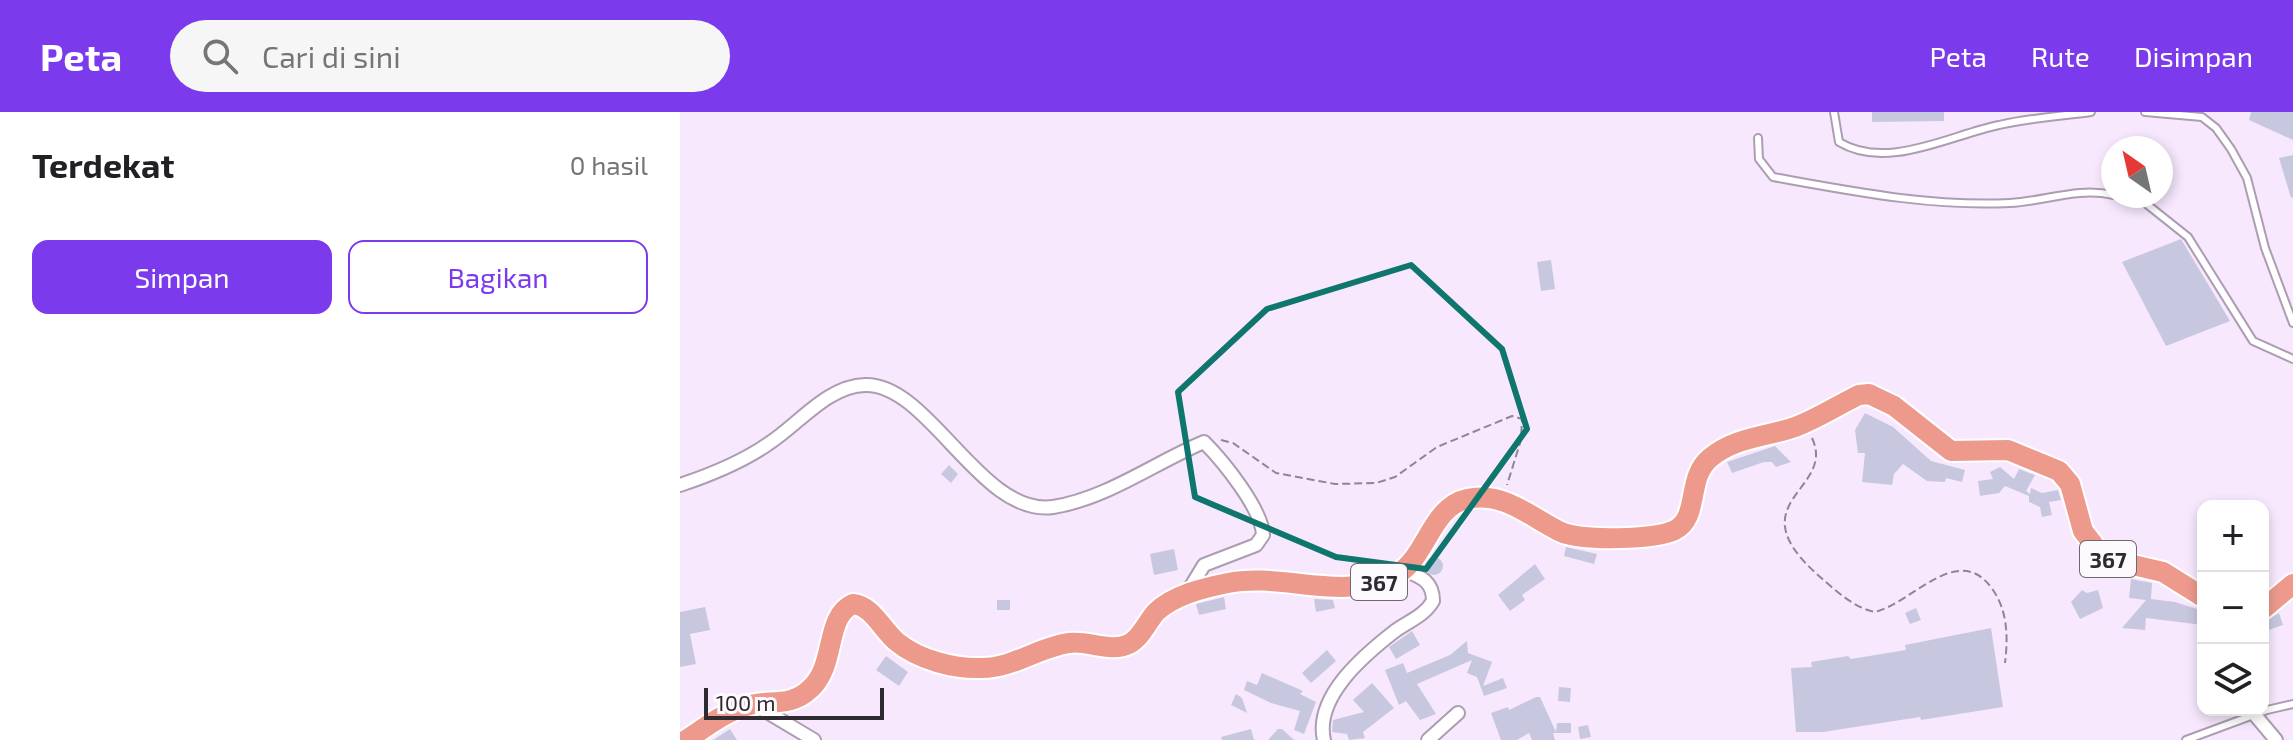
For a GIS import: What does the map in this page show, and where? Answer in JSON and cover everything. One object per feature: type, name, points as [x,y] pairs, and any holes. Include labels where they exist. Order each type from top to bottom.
[{"type":"main road","name":"367","points":[[686,740],[719,718],[754,704],[795,700],[813,687],[828,662],[836,618],[853,604],[867,609],[893,638],[922,656],[959,667],[983,669],[1068,643],[1130,644],[1164,605],[1186,594],[1254,578],[1352,588],[1381,581],[1404,570],[1453,505],[1481,497],[1503,500],[1575,536],[1668,532],[1688,518],[1695,480],[1708,460],[1734,443],[1805,423],[1844,402],[1869,394],[1894,406],[1951,451],[2000,448],[2059,471],[2070,484],[2081,525],[2100,553],[2116,561],[2163,572],[2197,593]]},
{"type":"main road","points":[[2269,604],[2293,584]]},
{"type":"street","points":[[680,485],[769,444],[837,393],[868,385],[903,401],[952,441],[984,478],[1024,504],[1052,507],[1085,497],[1204,442],[1224,464],[1255,512],[1263,535],[1256,545],[1204,565],[1186,594]]},
{"type":"street","points":[[1314,740],[1345,679],[1366,655],[1418,617],[1433,601],[1433,590],[1426,579],[1404,570]]},
{"type":"street","points":[[754,704],[814,740]]},
{"type":"street","points":[[1428,740],[1458,713]]},
{"type":"street","points":[[2256,716],[2276,740]]},
{"type":"street","points":[[1322,719],[1324,740]]},
{"type":"lane","points":[[1834,112],[1839,142],[1854,151],[1871,153],[1926,147],[1999,125],[2091,112]]},
{"type":"lane","points":[[2145,112],[2202,117],[2231,149],[2247,178],[2265,248],[2293,323]]},
{"type":"lane","points":[[2207,112],[2207,121]]},
{"type":"lane","points":[[1758,138],[1759,159],[1773,177],[1857,192],[1926,201],[2011,203],[2092,190],[2101,192]]},
{"type":"lane","points":[[2152,208],[2188,237],[2253,341],[2293,359]]},
{"type":"lane","points":[[2269,711],[2293,704]]},
{"type":"lane","points":[[2186,740],[2252,716]]},
{"type":"path","points":[[1204,442],[1220,440],[1233,443],[1276,473],[1335,484],[1376,483],[1395,477],[1437,447],[1512,416],[1522,419],[1521,440],[1503,500]]},
{"type":"path","points":[[1805,423],[1817,454],[1786,513],[1784,533],[1795,553],[1846,598],[1875,612],[1887,609],[1943,575],[1959,569],[1973,571],[1986,580],[2001,603],[2006,628],[2005,663]]},
{"type":"highlighted area","points":[[1411,265],[1502,349],[1527,429],[1426,569],[1336,557],[1195,497],[1178,392],[1267,309]]},
{"type":"building","points":[[1872,112],[1944,112],[1944,121],[1872,122]]},
{"type":"building","points":[[2251,112],[2293,112],[2293,140],[2249,120]]},
{"type":"building","points":[[2293,155],[2293,197],[2291,198],[2279,158]]},
{"type":"building","points":[[2181,239],[2230,321],[2166,346],[2122,262]]},
{"type":"building","points":[[1551,260],[1555,289],[1541,291],[1537,262]]},
{"type":"building","points":[[1865,413],[1893,427],[1931,461],[1965,470],[1962,482],[1946,478],[1945,482],[1927,481],[1903,464],[1894,474],[1892,485],[1862,482],[1865,453],[1858,453],[1855,430]]},
{"type":"building","points":[[1775,446],[1791,462],[1776,467],[1772,462],[1764,462],[1732,473],[1727,462]]},
{"type":"building","points":[[949,465],[958,474],[951,483],[941,474]]},
{"type":"building","points":[[2000,467],[2014,479],[2019,469],[2035,475],[2026,491],[2030,494],[2031,488],[2042,493],[2058,490],[2061,500],[2049,502],[2052,515],[2042,517],[2040,507],[2029,502],[2029,496],[2005,486],[1999,493],[1980,496],[1978,481],[1993,479],[1990,472]]},
{"type":"building","points":[[1566,547],[1597,554],[1594,564],[1564,556]]},
{"type":"building","points":[[1174,549],[1178,570],[1154,575],[1150,554]]},
{"type":"building","points":[[1434,557],[1443,566],[1434,575],[1425,566]]},
{"type":"building","points":[[1535,564],[1545,579],[1522,595],[1525,600],[1510,611],[1498,595]]},
{"type":"building","points":[[2131,579],[2152,583],[2151,599],[2197,609],[2197,624],[2146,618],[2145,630],[2122,628],[2146,600],[2129,598]]},
{"type":"building","points":[[2082,590],[2087,593],[2098,590],[2103,608],[2080,619],[2071,602]]},
{"type":"building","points":[[1224,597],[1226,609],[1199,615],[1196,604]]},
{"type":"building","points":[[1314,599],[1333,600],[1335,608],[1316,612]]},
{"type":"building","points":[[997,600],[1010,600],[1010,610],[997,610]]},
{"type":"building","points":[[705,607],[710,630],[690,634],[696,664],[680,667],[680,612]]},
{"type":"building","points":[[1916,608],[1921,620],[1910,624],[1905,613]]},
{"type":"building","points":[[2279,613],[2283,625],[2269,630],[2269,619]]},
{"type":"building","points":[[1991,628],[2003,707],[1823,732],[1796,732],[1791,668],[1812,667],[1811,662],[1848,656],[1851,659],[1906,650],[1905,645]]},
{"type":"building","points":[[1412,631],[1420,645],[1396,659],[1389,647]]},
{"type":"building","points":[[1467,641],[1468,653],[1492,662],[1483,686],[1503,678],[1507,688],[1484,696],[1477,677],[1467,673],[1472,660],[1417,684],[1436,714],[1420,720],[1406,701],[1399,705],[1385,670],[1403,663],[1407,673],[1450,655]]},
{"type":"building","points":[[1327,650],[1336,661],[1311,683],[1302,673]]},
{"type":"building","points":[[886,656],[908,672],[899,686],[876,670]]},
{"type":"building","points":[[1262,673],[1303,691],[1300,694],[1316,702],[1304,734],[1294,730],[1300,711],[1271,703],[1244,690],[1247,681],[1257,685]]},
{"type":"building","points":[[1372,683],[1394,708],[1363,732],[1365,738],[1349,740],[1347,734],[1332,732],[1333,720],[1364,712],[1353,700]]},
{"type":"building","points":[[1559,687],[1571,688],[1570,702],[1558,701]]},
{"type":"building","points":[[1236,694],[1242,698],[1247,713],[1231,705]]},
{"type":"building","points":[[1540,697],[1556,732],[1557,723],[1571,723],[1571,733],[1553,733],[1555,740],[1532,740],[1529,733],[1517,740],[1501,740],[1491,713],[1508,707],[1509,710]]},
{"type":"building","points":[[1588,725],[1591,737],[1580,739],[1578,727]]},
{"type":"building","points":[[730,729],[737,740],[713,740]]},
{"type":"building","points":[[1251,729],[1254,740],[1222,740],[1221,737]]},
{"type":"building","points":[[1278,729],[1282,729],[1294,740],[1268,740]]}]
